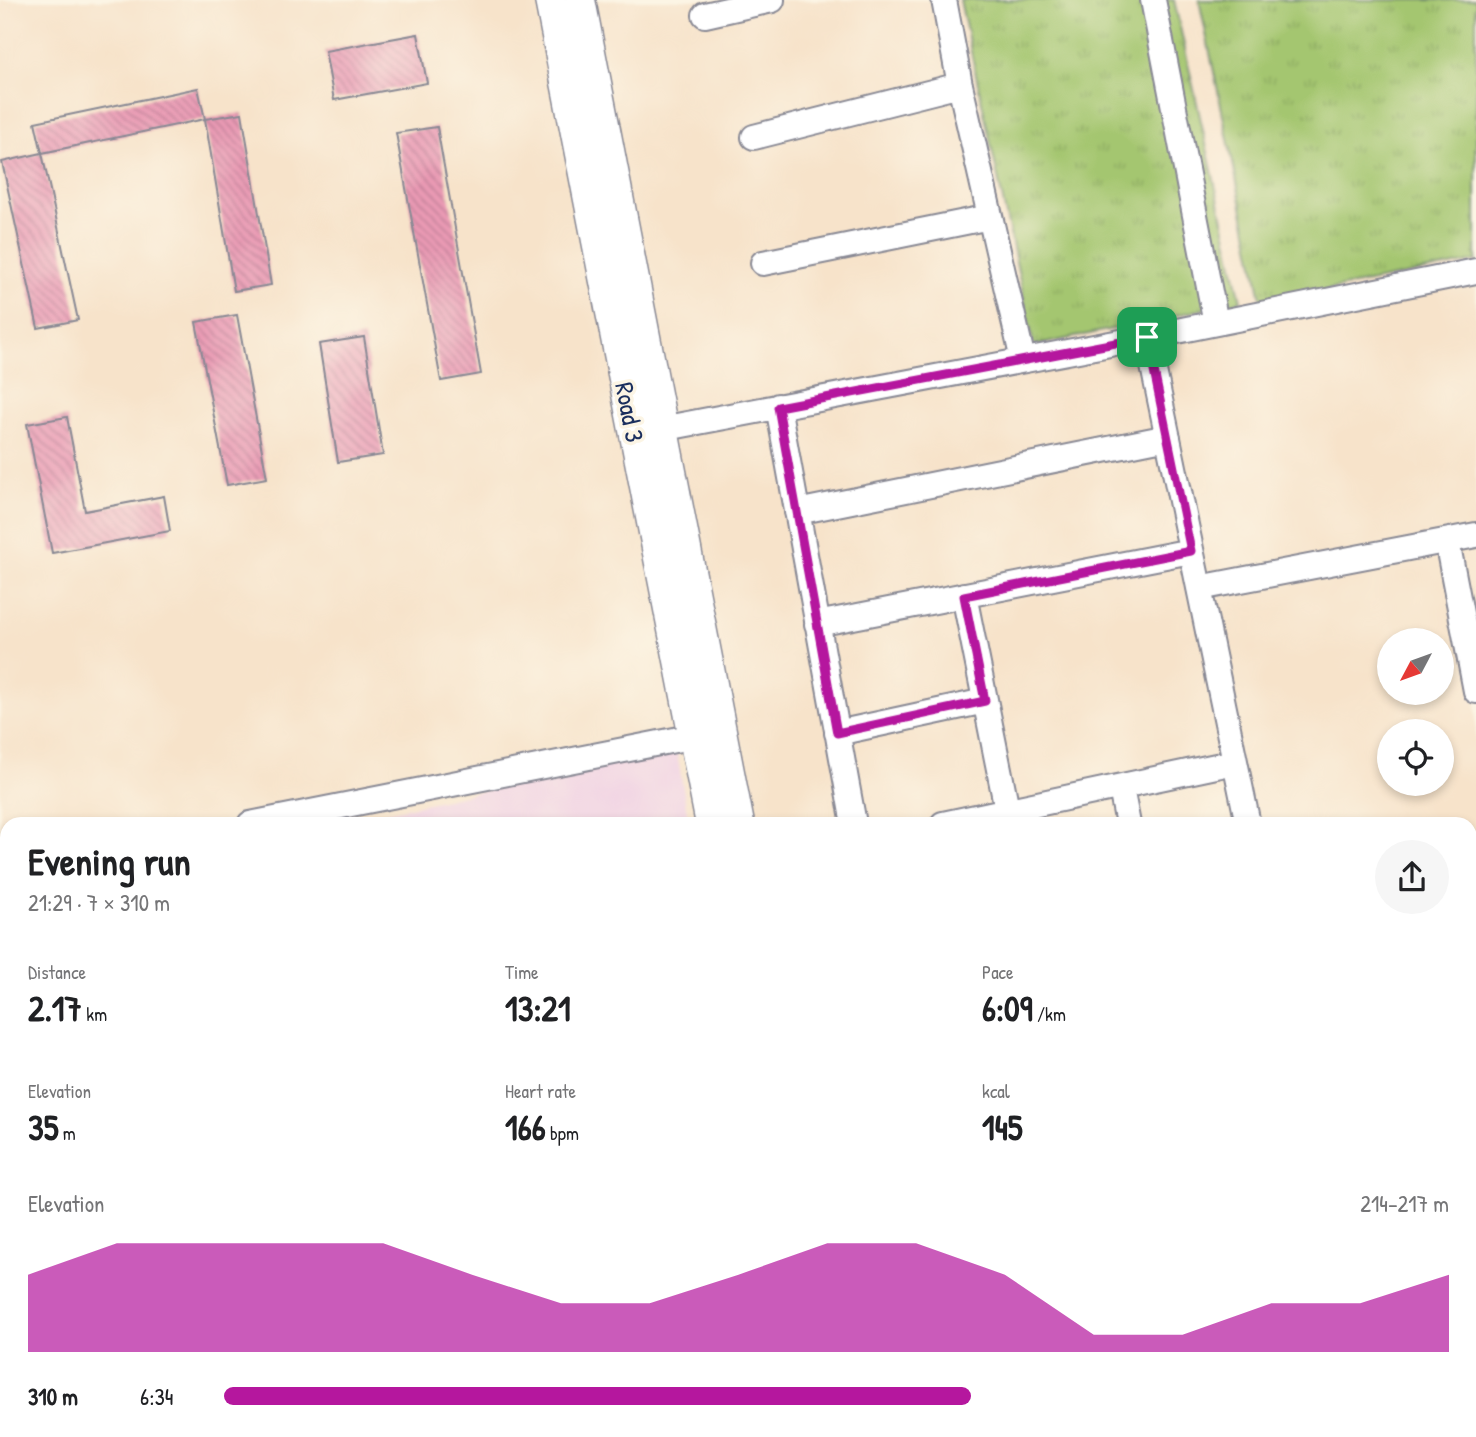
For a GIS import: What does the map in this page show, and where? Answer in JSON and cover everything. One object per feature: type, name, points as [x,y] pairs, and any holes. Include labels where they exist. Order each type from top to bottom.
[{"type":"street","name":"Road 3","points":[[550,0],[634,434],[708,733],[737,817]]},
{"type":"street","name":"Road 3","points":[[580,0],[663,428],[708,733],[711,817]]},
{"type":"street","points":[[705,15],[772,0]]},
{"type":"street","points":[[944,0],[960,86],[1023,360]]},
{"type":"street","points":[[1153,0],[1216,323]]},
{"type":"street","points":[[754,137],[960,86]]},
{"type":"street","points":[[763,262],[990,217]]},
{"type":"street","points":[[634,434],[1147,337],[1476,271]]},
{"type":"street","points":[[1147,337],[1247,817]]},
{"type":"street","points":[[778,407],[853,817]]},
{"type":"street","points":[[797,512],[1168,437]]},
{"type":"street","points":[[1199,588],[1476,535]]},
{"type":"street","points":[[1447,541],[1476,691]]},
{"type":"street","points":[[817,624],[1191,551]]},
{"type":"street","points":[[964,596],[1009,817]]},
{"type":"street","points":[[837,733],[985,701]]},
{"type":"street","points":[[285,817],[708,733]]},
{"type":"street","points":[[1013,817],[1121,788],[1235,762]]},
{"type":"street","points":[[1121,788],[1127,817]]},
{"type":"shaded area","points":[[676,748],[688,817],[366,817]]},
{"type":"green space","points":[[960,0],[1174,0],[1241,301],[1034,346]]},
{"type":"green space","points":[[1199,0],[1476,0],[1476,261],[1262,303]]},
{"type":"building","points":[[418,34],[427,83],[334,100],[325,51]]},
{"type":"building","points":[[198,88],[205,119],[42,153],[35,122]]},
{"type":"building","points":[[242,113],[271,285],[234,291],[205,119]]},
{"type":"building","points":[[437,127],[481,374],[441,381],[396,133]]},
{"type":"building","points":[[42,153],[78,320],[38,328],[2,162]]},
{"type":"building","points":[[237,315],[267,478],[227,485],[196,322]]},
{"type":"building","points":[[364,337],[383,455],[338,462],[319,344]]},
{"type":"building","points":[[67,417],[85,511],[164,496],[170,531],[52,553],[27,424]]},
{"type":"route","points":[[1147,337],[1191,551],[964,596],[985,701],[837,733],[778,407],[1147,337]]}]
